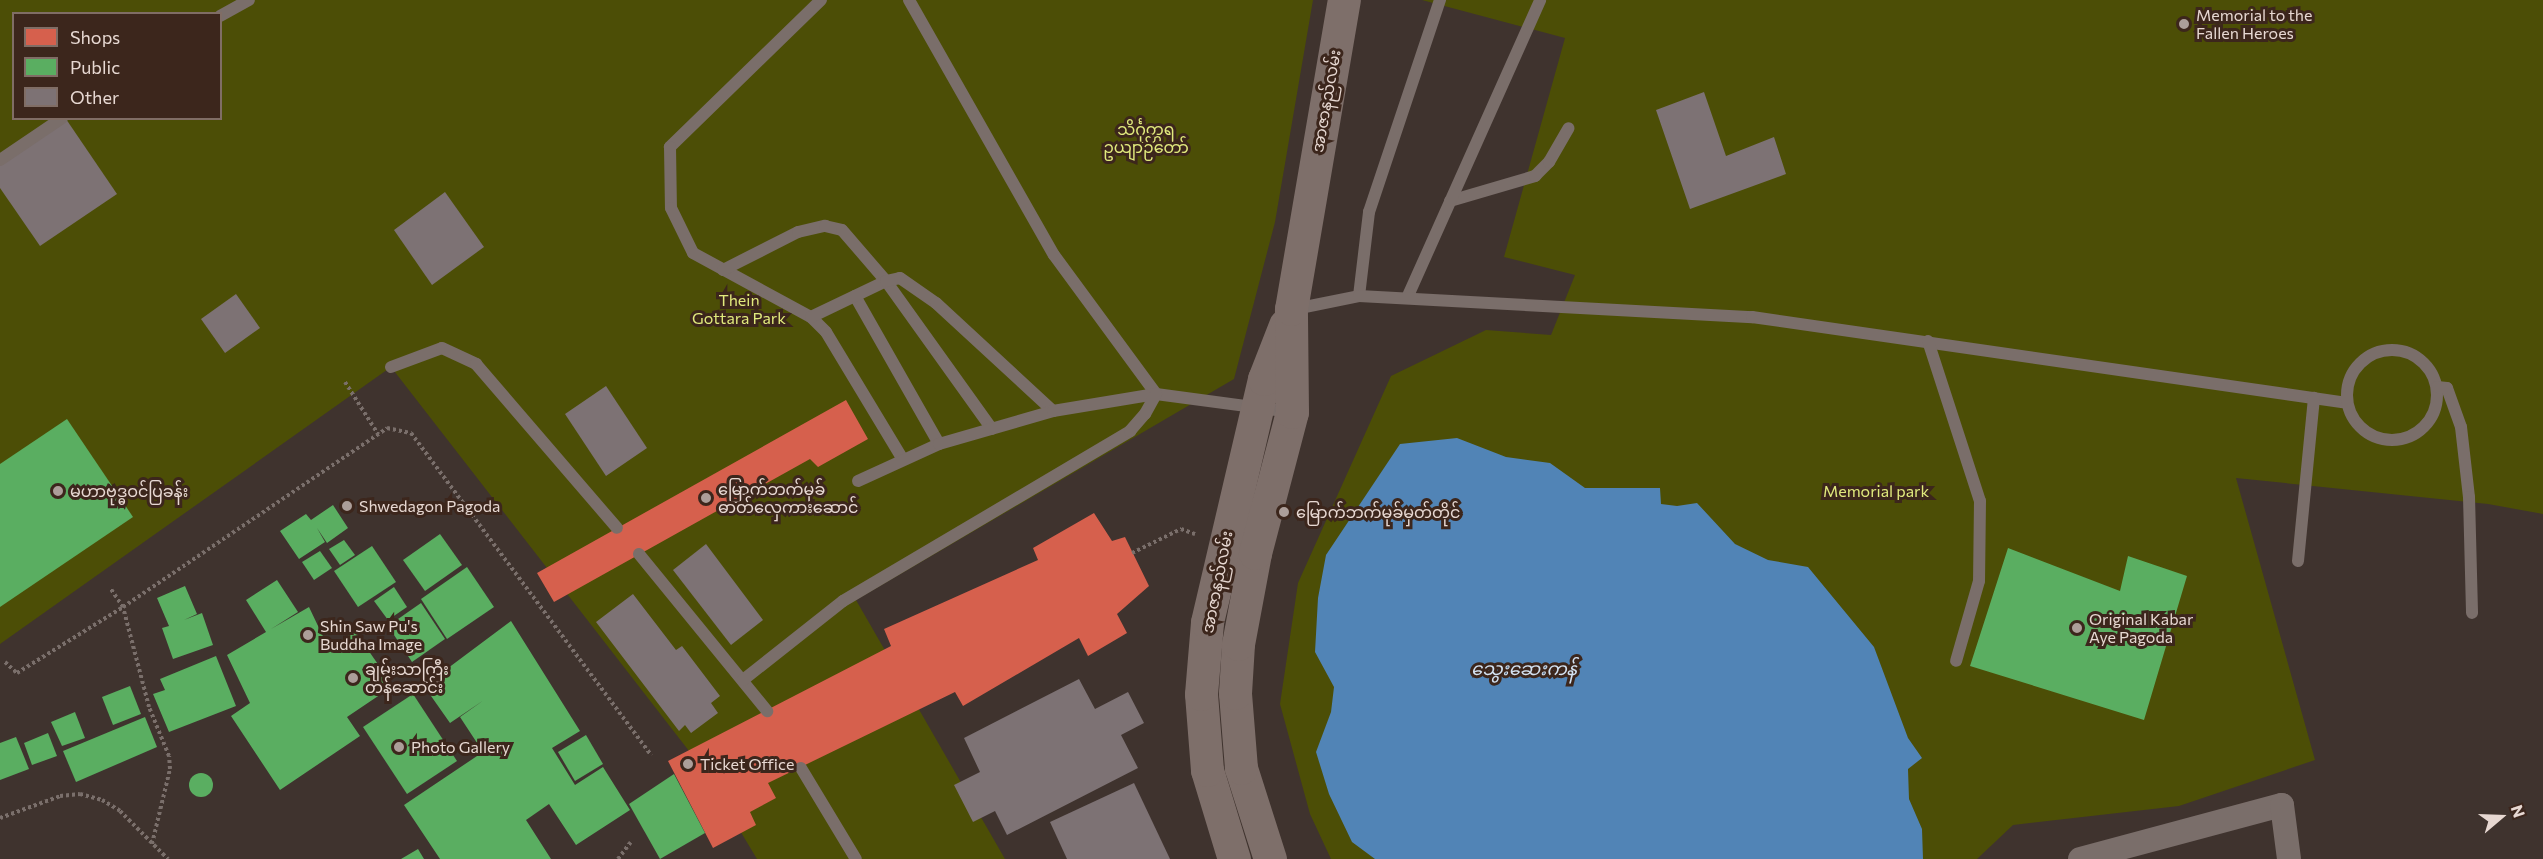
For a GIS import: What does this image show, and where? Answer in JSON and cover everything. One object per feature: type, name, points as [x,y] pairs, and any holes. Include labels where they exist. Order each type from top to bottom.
[{"type":"main road","name":"အာဇာနည်လမ်း","points":[[1234,859],[1207,770],[1201,694],[1207,622],[1257,408],[1291,309],[1344,0]]},
{"type":"main road","name":"အာဇာနည်လမ်း","points":[[1270,859],[1241,768],[1235,693],[1245,597],[1292,412],[1291,309]]},
{"type":"main road","points":[[1201,694],[1235,693]]},
{"type":"street","points":[[2080,859],[2282,805],[2289,859]]},
{"type":"lane","points":[[222,15],[249,0]]},
{"type":"lane","points":[[821,0],[670,147],[671,208],[693,253],[811,317],[826,332],[902,458]]},
{"type":"lane","points":[[909,0],[1054,255],[1156,394]]},
{"type":"lane","points":[[1359,296],[1367,252],[1369,212],[1440,0]]},
{"type":"lane","points":[[1407,298],[1540,0]]},
{"type":"lane","points":[[0,159],[59,120]]},
{"type":"lane","points":[[1450,201],[1535,176],[1549,162],[1569,128]]},
{"type":"lane","points":[[723,270],[798,232],[825,226],[842,230],[886,280],[992,429]]},
{"type":"lane","points":[[811,317],[886,280],[900,278],[914,284],[1053,411]]},
{"type":"lane","points":[[855,296],[939,444]]},
{"type":"lane","points":[[1291,309],[1359,296],[1752,316],[2347,403]]},
{"type":"lane","points":[[1928,341],[1980,501],[1979,581],[1956,661]]},
{"type":"lane","points":[[391,367],[442,348],[476,364],[617,528]]},
{"type":"lane","points":[[2384,350],[2412,354],[2432,374],[2437,387],[2433,415],[2425,426],[2400,440],[2386,440],[2361,428],[2347,403],[2347,388],[2359,363],[2384,350]]},
{"type":"lane","points":[[2437,387],[2447,388],[2461,427],[2469,497],[2472,614]]},
{"type":"lane","points":[[743,680],[843,601],[1130,431],[1145,414],[1156,394]]},
{"type":"lane","points":[[858,481],[902,458],[939,444],[1053,411],[1156,394],[1292,412]]},
{"type":"lane","points":[[2298,561],[2314,398]]},
{"type":"lane","points":[[639,554],[766,711]]},
{"type":"lane","points":[[801,768],[856,859]]},
{"type":"path","points":[[345,382],[378,434]]},
{"type":"path","points":[[5,662],[17,673],[123,607],[387,428],[411,433],[651,755]]},
{"type":"path","points":[[110,588],[123,607],[149,707],[169,756],[170,769],[152,844]]},
{"type":"path","points":[[0,818],[60,796],[80,794],[102,800],[120,811],[168,859]]},
{"type":"path","points":[[618,859],[631,842]]},
{"type":"green space","name":"Thein Gottara Park","points":[[0,0],[1313,0],[1275,222],[1234,379],[856,600],[1005,859],[757,859],[703,769],[391,367],[0,644]]},
{"type":"green space","name":"Memorial park","points":[[1422,0],[2543,0],[2543,514],[2488,504],[2236,478],[2315,760],[2179,806],[2013,825],[1977,859],[1331,859],[1310,814],[1280,704],[1298,583],[1391,376],[1486,330],[1551,335],[1575,275],[1504,257],[1565,38]]},
{"type":"water","name":"သွေးဆေးကန်","points":[[1457,438],[1506,457],[1550,463],[1585,488],[1660,488],[1661,504],[1677,506],[1697,503],[1735,544],[1768,560],[1808,567],[1874,647],[1908,738],[1922,758],[1908,769],[1909,799],[1922,829],[1923,859],[1375,859],[1352,842],[1329,794],[1316,752],[1331,712],[1334,687],[1315,652],[1318,598],[1326,555],[1400,444]]},
{"type":"building: Shops","name":"မြောက်ဘက်မုခ် ဓာတ်လှေကားဆောင်","points":[[846,400],[868,439],[818,467],[810,459],[554,602],[537,573]]},
{"type":"building: Shops","points":[[1094,513],[1112,541],[1125,537],[1149,586],[1117,614],[1127,633],[1088,656],[1079,638],[963,706],[955,692],[768,783],[776,798],[750,812],[756,825],[713,848],[668,761],[891,646],[884,629],[1038,560],[1033,548]]},
{"type":"building: Public","name":"မဟာဗုဒ္ဓဝင်ပြခန်း","points":[[67,419],[133,517],[0,607],[0,464]]},
{"type":"building: Public","points":[[333,505],[348,528],[327,543],[317,528],[325,542],[299,559],[280,531],[306,514],[311,520]]},
{"type":"building: Public","points":[[440,534],[462,565],[425,591],[403,560]]},
{"type":"building: Public","points":[[344,540],[355,555],[340,565],[329,549]]},
{"type":"building: Public","points":[[372,546],[396,582],[358,607],[334,571]]},
{"type":"building: Public","name":"Original Kabar Aye Pagoda","points":[[2008,548],[2120,591],[2128,556],[2187,576],[2144,720],[1970,666]]},
{"type":"building: Public","points":[[320,551],[332,568],[314,580],[302,562]]},
{"type":"building: Public","points":[[467,567],[494,607],[447,639],[421,599]]},
{"type":"building: Public","points":[[277,580],[298,612],[271,629],[309,607],[329,649],[355,631],[393,686],[347,717],[360,736],[280,790],[231,716],[250,703],[227,655],[266,632],[246,600]]},
{"type":"building: Public","points":[[185,586],[197,614],[184,620],[202,613],[213,645],[173,659],[162,628],[169,626],[157,598]]},
{"type":"building: Public","points":[[394,587],[407,607],[388,620],[374,601]]},
{"type":"building: Public","points":[[421,603],[445,639],[412,662],[388,626]]},
{"type":"building: Public","points":[[511,621],[580,731],[552,748],[575,785],[603,767],[630,810],[576,845],[549,804],[526,820],[551,859],[440,859],[404,805],[483,752],[460,717],[484,700],[450,723],[424,686]]},
{"type":"building: Public","points":[[216,656],[236,706],[169,732],[153,694],[165,690],[160,679]]},
{"type":"building: Public","points":[[130,686],[141,714],[113,725],[102,697]]},
{"type":"building: Public","points":[[413,694],[457,761],[407,794],[363,727]]},
{"type":"building: Public","points":[[75,712],[85,738],[62,746],[51,722]]},
{"type":"building: Public","points":[[145,717],[157,747],[76,782],[63,751]]},
{"type":"building: Public","points":[[48,733],[57,756],[32,765],[24,743]]},
{"type":"building: Public","points":[[586,735],[603,764],[575,781],[558,752]]},
{"type":"building: Public","points":[[16,737],[29,769],[0,780],[0,743]]},
{"type":"building: Public","points":[[201,773],[209,777],[213,785],[209,793],[201,797],[193,793],[189,785],[193,777]]},
{"type":"building: Public","points":[[674,774],[705,833],[660,859],[629,804]]},
{"type":"building: Public","points":[[418,849],[424,859],[401,859]]},
{"type":"building: Other","points":[[1704,92],[1726,156],[1774,137],[1786,174],[1690,209],[1656,110]]},
{"type":"building: Other","points":[[67,120],[117,194],[40,246],[0,188],[0,164]]},
{"type":"building: Other","points":[[445,192],[484,247],[432,285],[394,230]]},
{"type":"building: Other","points":[[236,294],[260,328],[225,353],[201,319]]},
{"type":"building: Other","points":[[606,386],[647,448],[606,476],[565,414]]},
{"type":"building: Other","points":[[706,544],[763,620],[731,645],[673,570]]},
{"type":"building: Other","points":[[633,594],[676,650],[682,646],[720,696],[711,703],[718,713],[691,733],[685,725],[679,731],[596,622]]},
{"type":"building: Other","points":[[1079,679],[1095,709],[1128,692],[1144,723],[1121,735],[1138,768],[1007,835],[995,811],[973,822],[954,785],[980,772],[964,738]]},
{"type":"building: Other","points":[[1134,783],[1170,859],[1067,859],[1050,822]]},
{"type":"place","name":"Memorial to the Fallen Heroes","points":[[2184,24]]},
{"type":"place","name":"မဟာဗုဒ္ဓဝင်ပြခန်း","points":[[58,491]]},
{"type":"place","name":"မြောက်ဘက်မုခ် ဓာတ်လှေကားဆောင်","points":[[706,498]]},
{"type":"place","name":"Shwedagon Pagoda","points":[[347,506]]},
{"type":"place","name":"မြောက်ဘက်မုခ်မှတ်တိုင်","points":[[1284,512]]},
{"type":"place","name":"Original Kabar Aye Pagoda","points":[[2077,628]]},
{"type":"place","name":"Shin Saw Pu's Buddha Image","points":[[308,635]]},
{"type":"place","name":"ချမ်းသာကြီး တန်ဆောင်း","points":[[353,678]]},
{"type":"place","name":"Photo Gallery","points":[[399,747]]},
{"type":"place","name":"Ticket Office","points":[[688,764]]},
{"type":"park label","name":"သိင်္ဂုတ္တရ ဥယျာဉ်တော်","points":[[1146,138]]}]
